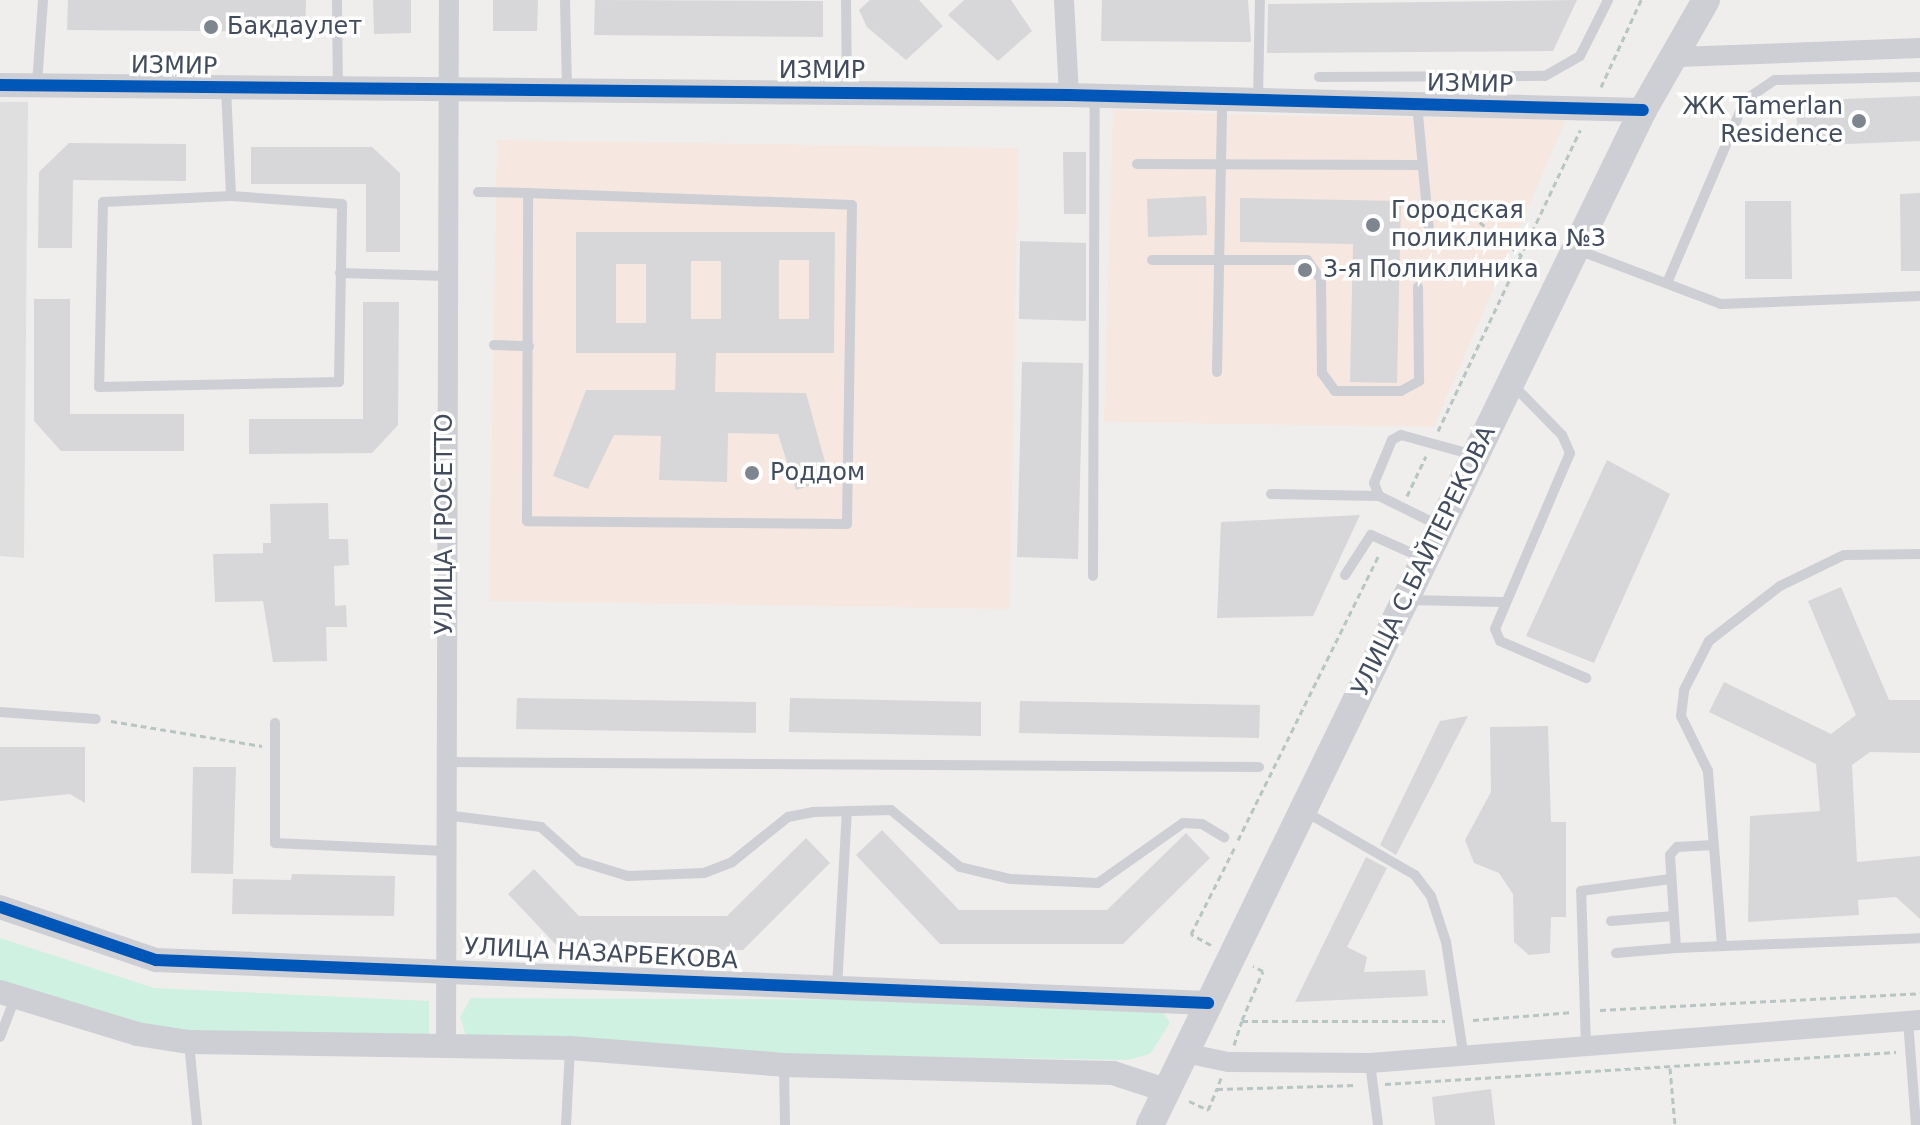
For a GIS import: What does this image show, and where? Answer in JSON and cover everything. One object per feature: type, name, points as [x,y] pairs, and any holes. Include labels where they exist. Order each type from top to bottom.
[{"type":"main road","name":"УЛИЦА С.БАЙТЕРЕКОВА","points":[[1150,1125],[1643,110],[1677,57],[1706,0]]},
{"type":"street","name":"УЛИЦА ГРОСЕТТО","points":[[446,1048],[448,969],[443,815],[449,0]]},
{"type":"street","points":[[1064,0],[1069,95]]},
{"type":"street","points":[[1677,57],[1920,48]]},
{"type":"street","name":"ИЗМИР","points":[[0,85],[1095,95],[1643,110]]},
{"type":"street","name":"УЛИЦА НАЗАРБЕКОВА","points":[[0,907],[156,960],[448,969],[1208,1003]]},
{"type":"street","points":[[8,995],[189,1042],[570,1048],[784,1065],[1113,1073],[1168,1091]]},
{"type":"street","points":[[1185,1053],[1228,1062],[1370,1063],[1464,1058],[1914,1020]]},
{"type":"lane","points":[[37,86],[43,0]]},
{"type":"lane","points":[[337,0],[338,90]]},
{"type":"lane","points":[[565,0],[567,91]]},
{"type":"lane","points":[[846,0],[847,93]]},
{"type":"lane","points":[[1258,100],[1260,0]]},
{"type":"lane","points":[[1319,77],[1545,76],[1580,56],[1608,0]]},
{"type":"lane","points":[[1706,0],[1713,0]]},
{"type":"lane","points":[[1667,283],[1745,100],[1775,80],[1920,77]]},
{"type":"lane","points":[[226,89],[231,196]]},
{"type":"lane","points":[[1093,576],[1095,95]]},
{"type":"lane","points":[[1217,372],[1222,99]]},
{"type":"lane","points":[[1417,104],[1429,230]]},
{"type":"lane","points":[[1137,164],[1422,165]]},
{"type":"lane","points":[[478,192],[528,193],[852,205],[847,524],[527,521],[528,193]]},
{"type":"lane","points":[[231,196],[342,204],[339,382],[99,387],[103,202],[231,196]]},
{"type":"lane","points":[[1577,250],[1721,304],[1920,296]]},
{"type":"lane","points":[[1152,260],[1307,260],[1317,269],[1322,373],[1335,391],[1401,391],[1419,381],[1418,287]]},
{"type":"lane","points":[[340,273],[447,276]]},
{"type":"lane","points":[[494,345],[529,346]]},
{"type":"lane","points":[[1511,384],[1562,435],[1570,453],[1502,602],[1495,629],[1500,641],[1586,678]]},
{"type":"lane","points":[[1379,496],[1374,483],[1392,440],[1401,435],[1433,441],[1476,456]]},
{"type":"lane","points":[[1271,494],[1379,496],[1441,527]]},
{"type":"lane","points":[[1345,575],[1362,539],[1386,541],[1425,559]]},
{"type":"lane","points":[[1722,946],[1708,771],[1681,716],[1684,690],[1709,641],[1780,586],[1844,555],[1920,554]]},
{"type":"lane","points":[[1405,600],[1502,602]]},
{"type":"lane","points":[[0,712],[96,719]]},
{"type":"lane","points":[[275,723],[275,843],[445,851]]},
{"type":"lane","points":[[444,762],[1259,767]]},
{"type":"lane","points":[[443,815],[515,819],[541,827],[602,873],[675,878],[732,862],[788,817],[847,811],[891,810],[960,867],[1010,879],[1098,883],[1183,823],[1202,824],[1224,837]]},
{"type":"lane","points":[[1302,810],[1415,875],[1431,896],[1446,942],[1464,1058]]},
{"type":"lane","points":[[837,988],[847,811]]},
{"type":"lane","points":[[1676,948],[1670,879],[1672,850],[1713,845]]},
{"type":"lane","points":[[1586,1048],[1581,891],[1670,879]]},
{"type":"lane","points":[[1611,921],[1674,916]]},
{"type":"lane","points":[[1616,953],[1920,938]]},
{"type":"lane","points":[[0,1037],[8,995]]},
{"type":"lane","points":[[1914,1020],[1916,1125]]},
{"type":"lane","points":[[189,1042],[197,1125]]},
{"type":"lane","points":[[566,1125],[570,1048]]},
{"type":"lane","points":[[1370,1063],[1378,1125]]},
{"type":"lane","points":[[784,1065],[785,1125]]},
{"type":"path","points":[[1402,508],[1641,0]]},
{"type":"path","points":[[1426,199],[1472,216],[1521,256]]},
{"type":"path","points":[[1242,1021],[1263,971],[1191,934],[1386,541]]},
{"type":"path","points":[[96,719],[275,748]]},
{"type":"path","points":[[1670,1068],[1675,1125]]},
{"type":"path","points":[[1168,1091],[1208,1110],[1217,1089]]},
{"type":"shaded area","points":[[0,102],[28,102],[24,558],[0,556]]},
{"type":"shaded area","name":"3-я Поликлиника","points":[[1113,110],[1566,119],[1434,427],[1104,422]]},
{"type":"shaded area","name":"Роддом","points":[[497,140],[1018,148],[1010,609],[489,601]]},
{"type":"green space","points":[[0,938],[154,988],[429,1001],[429,1044],[141,1041],[0,991]]},
{"type":"green space","points":[[471,998],[1156,1001],[1170,1023],[1150,1054],[1128,1060],[470,1049],[460,1017]]},
{"type":"building","points":[[68,0],[306,0],[305,32],[67,30]]},
{"type":"building","points":[[373,0],[411,0],[411,33],[374,34]]},
{"type":"building","points":[[493,0],[538,0],[537,31],[493,31]]},
{"type":"building","points":[[595,0],[823,1],[823,37],[594,35]]},
{"type":"building","points":[[870,0],[919,0],[943,26],[906,60],[867,27],[859,10]]},
{"type":"building","points":[[964,0],[1011,0],[1032,31],[998,61],[948,15]]},
{"type":"building","points":[[1102,0],[1248,0],[1251,42],[1101,41]]},
{"type":"building","points":[[1577,0],[1553,51],[1267,53],[1268,4]]},
{"type":"building","name":"ЖК Tamerlan Residence","points":[[1920,96],[1920,141],[1798,146],[1796,101]]},
{"type":"building","points":[[69,143],[186,144],[186,181],[73,180],[72,248],[38,248],[39,172]]},
{"type":"building","points":[[251,147],[372,147],[400,173],[400,252],[366,252],[366,184],[251,184]]},
{"type":"building","points":[[1063,152],[1086,152],[1086,214],[1064,214]]},
{"type":"building","points":[[1920,193],[1920,271],[1901,271],[1900,194]]},
{"type":"building","points":[[1206,196],[1207,235],[1148,237],[1147,199]]},
{"type":"building","points":[[1240,198],[1401,201],[1397,383],[1350,382],[1353,244],[1240,242]]},
{"type":"building","name":"ЖК Tamerlan Residence","points":[[1745,201],[1791,201],[1792,279],[1745,279]]},
{"type":"building","points":[[576,232],[835,232],[834,353],[716,353],[715,392],[806,393],[830,480],[796,490],[778,434],[728,433],[727,482],[659,480],[661,436],[614,435],[588,489],[553,476],[586,390],[675,390],[676,353],[576,353]],"holes":[[[779,260],[809,260],[809,319],[779,319]],[[691,261],[721,261],[721,319],[691,319]],[[616,264],[646,264],[646,323],[616,323]]]},
{"type":"building","points":[[1020,241],[1086,243],[1086,321],[1019,319]]},
{"type":"building","points":[[34,299],[70,299],[70,414],[184,414],[184,451],[61,451],[34,421]]},
{"type":"building","points":[[363,302],[399,302],[398,425],[372,453],[249,454],[249,419],[363,419]]},
{"type":"building","points":[[1022,362],[1083,363],[1078,559],[1017,557]]},
{"type":"building","points":[[1607,460],[1670,494],[1594,663],[1526,636]]},
{"type":"building","points":[[328,503],[329,539],[348,539],[349,565],[334,566],[335,606],[346,605],[347,627],[326,627],[327,661],[273,662],[263,601],[215,602],[213,554],[263,553],[263,543],[271,543],[270,504]]},
{"type":"building","points":[[1360,515],[1313,616],[1217,618],[1221,522]]},
{"type":"building","points":[[1841,587],[1889,700],[1920,700],[1920,753],[1870,752],[1852,765],[1857,862],[1920,856],[1920,919],[1896,897],[1858,900],[1859,915],[1748,922],[1750,816],[1820,811],[1816,764],[1709,712],[1724,682],[1831,734],[1856,715],[1808,601]]},
{"type":"building","points":[[517,698],[756,702],[756,733],[516,729]]},
{"type":"building","points":[[790,698],[981,702],[981,736],[789,732]]},
{"type":"building","points":[[1020,701],[1260,705],[1259,738],[1019,733]]},
{"type":"building","points":[[1468,716],[1396,855],[1380,845],[1440,721]]},
{"type":"building","points":[[1548,726],[1551,822],[1566,822],[1566,917],[1551,917],[1550,953],[1529,955],[1514,942],[1513,894],[1499,873],[1474,863],[1465,840],[1491,792],[1490,727]]},
{"type":"building","points":[[0,747],[85,747],[85,803],[70,794],[0,801]]},
{"type":"building","points":[[193,767],[236,767],[233,874],[191,873]]},
{"type":"building","points":[[882,830],[959,910],[1107,910],[1186,833],[1210,858],[1123,944],[940,944],[856,855]]},
{"type":"building","points":[[806,838],[830,863],[743,950],[560,949],[508,894],[534,869],[579,916],[727,916]]},
{"type":"building","points":[[1366,857],[1387,868],[1347,947],[1367,957],[1364,972],[1425,970],[1428,996],[1295,1002]]},
{"type":"building","points":[[292,874],[395,876],[394,916],[232,914],[233,879],[291,880]]},
{"type":"building","points":[[1491,1089],[1495,1125],[1435,1125],[1432,1097]]},
{"type":"cycle path","points":[[0,85],[1069,95],[1643,110]]},
{"type":"cycle path","points":[[0,907],[156,960],[1208,1003]]},
{"type":"place","name":"Бақдаулет","points":[[211,27]]},
{"type":"place","name":"ЖК Tamerlan Residence","points":[[1859,121]]},
{"type":"place","name":"Городская поликлиника №3","points":[[1373,225]]},
{"type":"place","name":"3-я Поликлиника","points":[[1305,270]]},
{"type":"place","name":"Роддом","points":[[752,473]]}]
